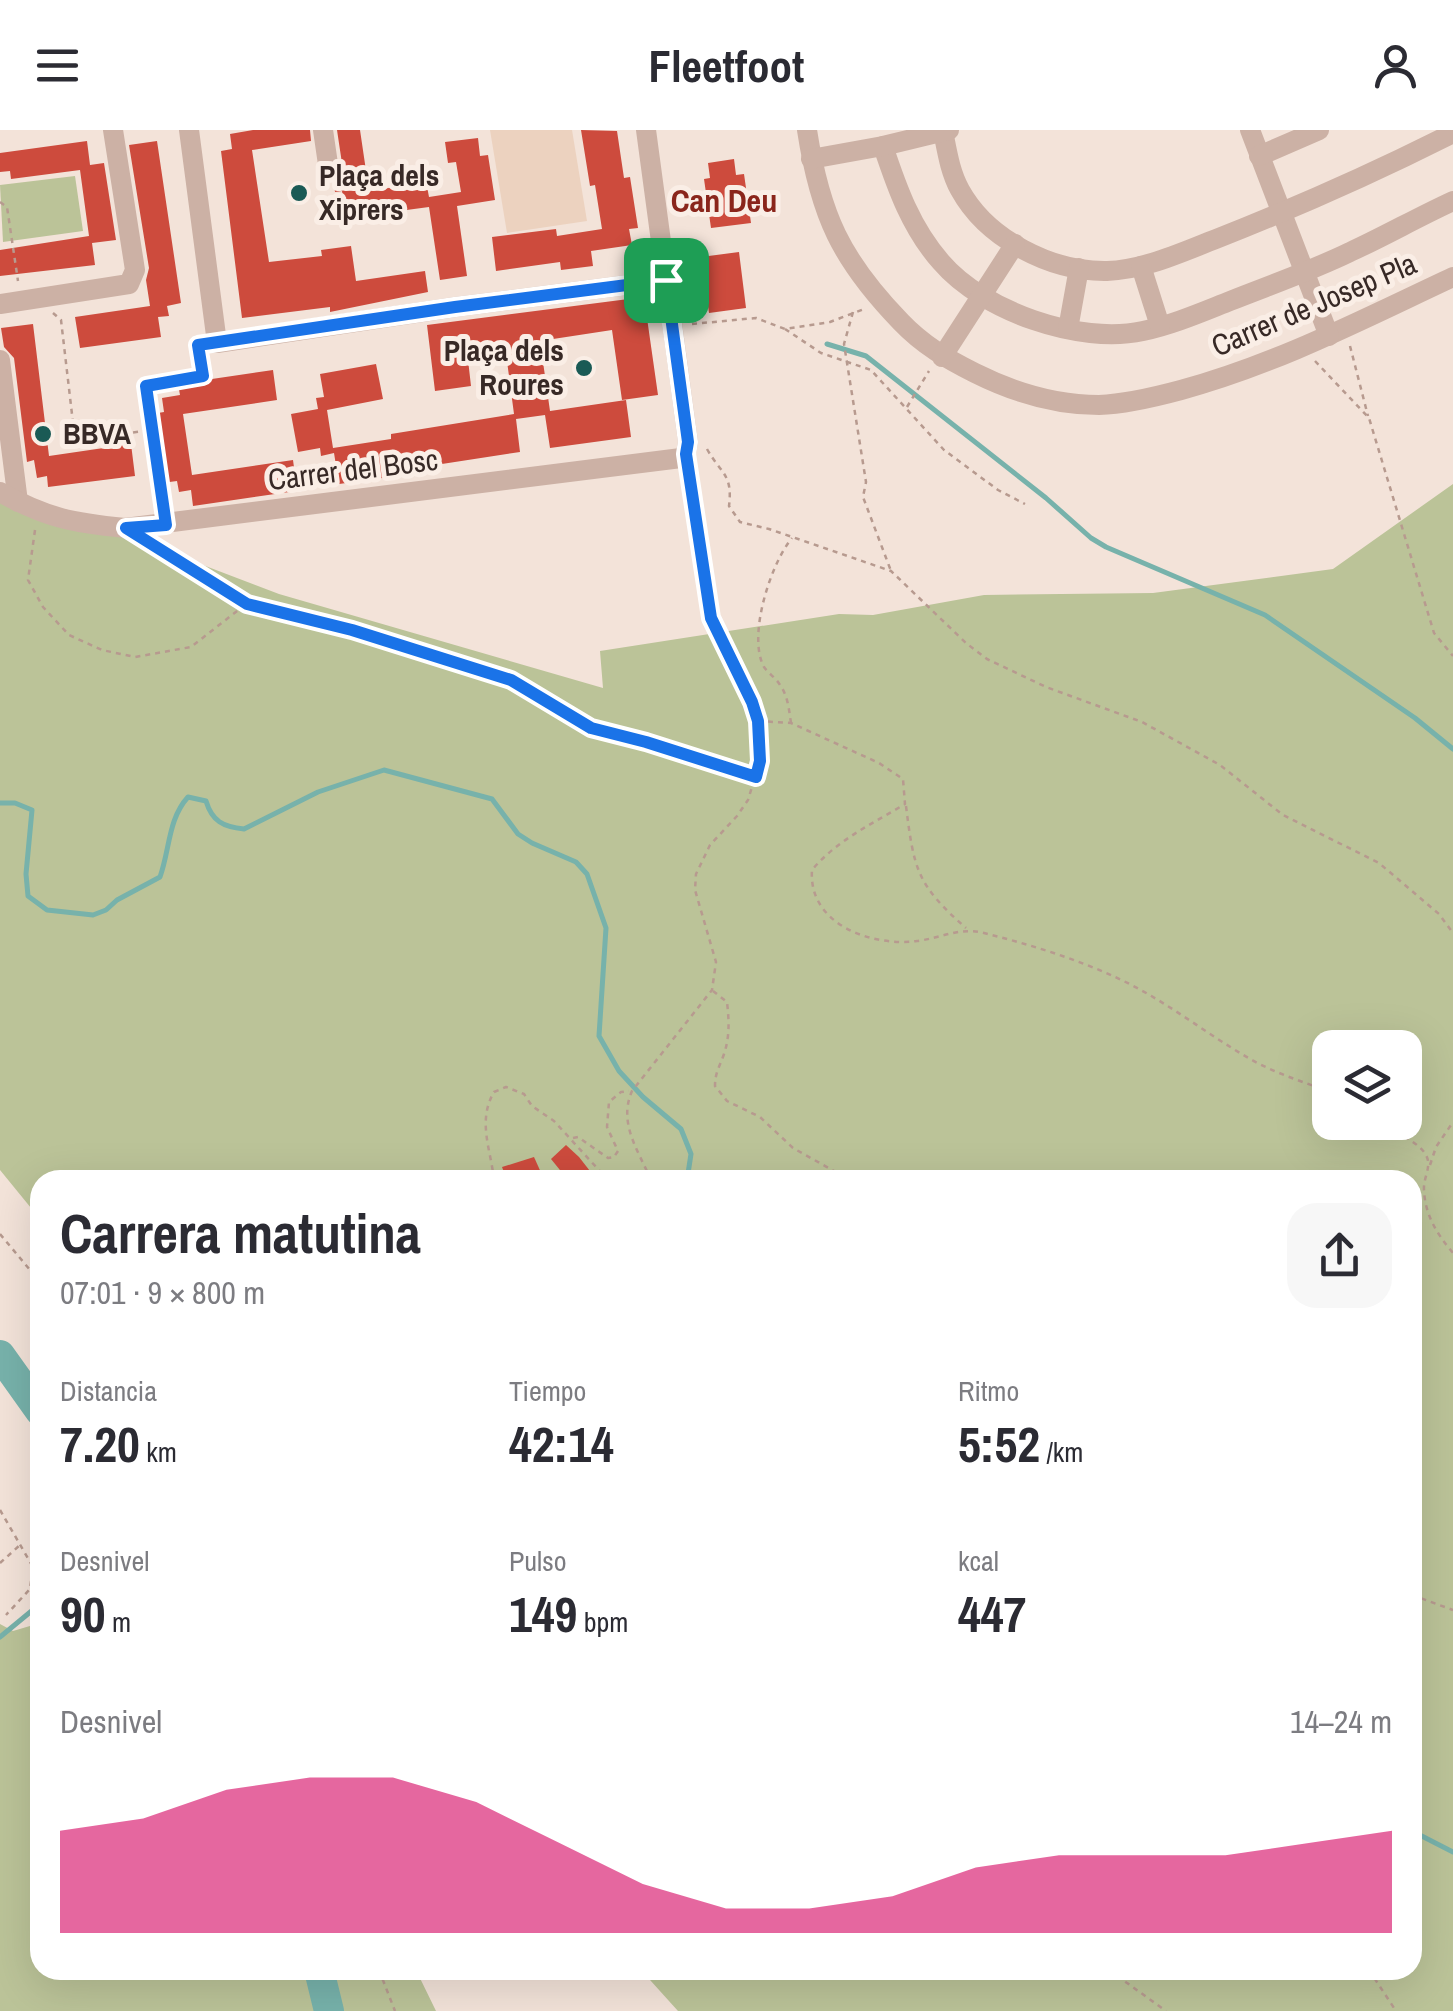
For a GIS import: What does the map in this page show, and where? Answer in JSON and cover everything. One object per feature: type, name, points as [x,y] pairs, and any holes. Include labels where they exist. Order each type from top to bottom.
[{"type":"street","points":[[0,304],[129,284],[134,278],[136,270],[113,130]]},
{"type":"street","points":[[188,130],[217,343],[666,280]]},
{"type":"street","points":[[323,130],[329,172]]},
{"type":"street","points":[[646,130],[694,448]]},
{"type":"street","name":"Carrer de Josep Pla","points":[[807,130],[828,220],[862,281],[937,361],[1026,394],[1102,405],[1157,396],[1232,376],[1303,348],[1453,277]]},
{"type":"street","points":[[1250,130],[1329,336]]},
{"type":"street","points":[[1259,156],[1319,130]]},
{"type":"street","points":[[812,158],[946,131],[950,168],[983,222],[1027,252],[1079,268],[1105,271],[1141,266],[1280,214],[1453,134]]},
{"type":"street","points":[[883,146],[900,198],[942,264],[982,294],[1040,322],[1068,329],[1141,332],[1160,326],[1304,272],[1453,201]]},
{"type":"street","points":[[937,361],[1015,244]]},
{"type":"street","points":[[1141,266],[1160,326]]},
{"type":"street","points":[[1068,329],[1079,268]]},
{"type":"street","points":[[0,360],[9,497]]},
{"type":"street","name":"Carrer del Bosc","points":[[9,497],[38,513],[126,528],[681,458],[694,448]]},
{"type":"path","points":[[0,202],[7,207],[18,283],[61,320],[75,440],[152,430]]},
{"type":"path","points":[[785,329],[830,322],[868,308]]},
{"type":"path","points":[[853,312],[846,334],[847,360],[866,482],[863,497],[892,571]]},
{"type":"path","points":[[691,324],[756,318],[785,329],[821,353],[871,370],[944,450],[998,490],[1025,504]]},
{"type":"path","points":[[166,525],[146,386],[203,376],[198,345],[217,343]]},
{"type":"path","points":[[1350,345],[1434,633],[1453,656]]},
{"type":"path","points":[[1303,348],[1369,418]]},
{"type":"path","points":[[906,409],[937,361]]},
{"type":"path","points":[[694,448],[732,485],[729,506],[740,522],[892,571],[966,643],[987,658],[1046,687],[1142,722],[1220,765],[1283,815],[1379,863],[1439,914],[1453,933]]},
{"type":"path","points":[[647,1170],[626,1122],[626,1110],[632,1091],[712,990],[716,962],[696,890],[696,874],[710,845],[748,800],[760,761],[758,721],[746,687],[711,618],[694,448]]},
{"type":"path","points":[[38,513],[28,580],[43,607],[70,635],[102,650],[135,658],[192,648],[247,604]]},
{"type":"path","points":[[126,528],[247,604],[352,630],[511,680],[591,728],[756,777]]},
{"type":"path","points":[[791,723],[782,687],[764,666],[757,638],[762,609],[780,556],[793,537]]},
{"type":"path","points":[[758,721],[791,723],[879,763],[903,779],[916,870],[934,896],[967,930]]},
{"type":"path","points":[[905,804],[826,854],[812,870],[814,900],[846,929],[880,940],[916,942],[967,930],[1037,948],[1115,977],[1257,1063],[1312,1085]]},
{"type":"path","points":[[712,990],[727,1002],[730,1027],[714,1086],[727,1101],[760,1117],[793,1148],[832,1170]]},
{"type":"path","points":[[493,1170],[486,1122],[488,1103],[497,1090],[506,1087],[524,1094],[599,1170]]},
{"type":"path","points":[[571,1138],[578,1137],[608,1158],[614,1158],[618,1151],[607,1127],[609,1102],[621,1092],[632,1091]]},
{"type":"path","points":[[1453,1122],[1436,1147],[1424,1186],[1428,1214],[1438,1236],[1453,1252]]},
{"type":"path","points":[[1407,1140],[1424,1151],[1429,1167]]},
{"type":"path","points":[[0,1234],[30,1270]]},
{"type":"path","points":[[0,1510],[30,1561]]},
{"type":"path","points":[[0,1563],[20,1545]]},
{"type":"path","points":[[6,1615],[30,1589]]},
{"type":"path","points":[[1422,1599],[1453,1610]]},
{"type":"path","points":[[383,1980],[395,2011]]},
{"type":"path","points":[[1124,1980],[1166,2011]]},
{"type":"path","points":[[1376,1980],[1396,2011]]},
{"type":"green space","points":[[75,176],[83,231],[3,242],[0,185]]},
{"type":"green space","points":[[1453,484],[1453,2011],[678,2011],[650,1980],[1422,1980],[1422,1170],[30,1170],[30,1207],[0,1170],[0,492],[279,594],[603,688],[600,651],[839,614],[873,615],[984,595],[1153,593],[1333,569]]},
{"type":"green space","points":[[0,1624],[13,1631],[30,1626],[30,1980],[421,1980],[436,2011],[0,2011]]},
{"type":"shaded area","points":[[490,130],[572,130],[587,221],[507,233]]},
{"type":"building","points":[[310,130],[311,141],[252,150],[269,262],[322,256],[321,250],[351,246],[356,281],[425,271],[428,292],[330,312],[330,307],[242,318],[221,151],[232,149],[230,134]]},
{"type":"building","points":[[337,130],[360,130],[369,191],[395,187],[394,181],[425,176],[429,197],[461,192],[456,162],[448,163],[445,142],[478,138],[480,156],[488,155],[495,200],[457,206],[467,276],[440,280],[429,207],[399,211],[397,202],[348,209],[342,191],[335,192],[334,184],[343,170]]},
{"type":"building","points":[[581,130],[617,131],[624,178],[630,177],[638,228],[629,229],[632,245],[591,251],[593,266],[561,270],[560,262],[496,271],[492,237],[556,229],[557,236],[602,229]]},
{"type":"building","points":[[87,141],[90,165],[104,163],[116,240],[92,243],[95,265],[0,276],[0,250],[89,236],[80,170],[11,179],[10,171],[0,172],[0,153]]},
{"type":"building","points":[[157,141],[181,303],[167,306],[169,316],[158,317],[161,337],[80,348],[75,317],[150,306],[146,280],[149,268],[129,145]]},
{"type":"building","points":[[734,159],[736,175],[744,174],[751,223],[711,228],[704,179],[710,178],[708,163]]},
{"type":"building","points":[[739,252],[746,308],[709,313],[701,257]]},
{"type":"building","points":[[644,297],[658,395],[622,400],[612,330],[540,341],[550,411],[626,400],[631,437],[550,448],[545,415],[516,419],[520,452],[339,484],[334,453],[321,456],[320,448],[298,452],[291,414],[318,409],[316,398],[324,397],[320,374],[376,364],[383,399],[327,410],[333,448],[391,439],[391,434],[514,414],[505,346],[467,351],[471,386],[435,391],[427,325]]},
{"type":"building","points":[[33,324],[49,456],[131,444],[135,476],[48,487],[47,476],[37,478],[34,460],[27,462],[14,358],[4,347],[1,328]]},
{"type":"building","points":[[273,370],[277,400],[183,414],[192,475],[293,460],[296,482],[288,483],[289,492],[193,506],[191,490],[179,492],[177,481],[162,483],[152,414],[164,412],[162,398],[180,395],[178,384]]},
{"type":"building","points":[[566,1145],[589,1170],[560,1170],[551,1159]]},
{"type":"building","points":[[534,1157],[540,1170],[503,1170],[502,1167]]},
{"type":"waterway","points":[[827,344],[866,356],[1091,538],[1265,615],[1415,718],[1453,749]]},
{"type":"waterway","points":[[0,803],[15,803],[32,810],[26,874],[28,896],[47,910],[93,915],[160,877],[173,825],[188,797],[206,801],[219,822],[244,829],[318,792],[384,770],[492,799],[518,834],[576,862],[587,874],[606,928],[599,1036],[619,1071],[681,1129],[691,1154],[689,1170]]},
{"type":"waterway","points":[[0,1355],[30,1397]]},
{"type":"waterway","points":[[0,1637],[30,1612]]},
{"type":"waterway","points":[[1422,1836],[1453,1852]]},
{"type":"waterway","points":[[321,1980],[329,2011]]},
{"type":"place","name":"Plaça dels Xiprers","points":[[299,193]]},
{"type":"place","name":"Plaça dels Roures","points":[[584,368]]},
{"type":"place","name":"BBVA","points":[[43,434]]},
{"type":"district","name":"Can Deu","points":[[724,201]]},
{"type":"route","points":[[666,280],[688,442],[686,454],[711,618],[758,721],[760,761],[756,777],[591,728],[511,680],[352,630],[247,604],[126,528],[166,525],[146,386],[203,376],[198,345],[666,280]]}]
